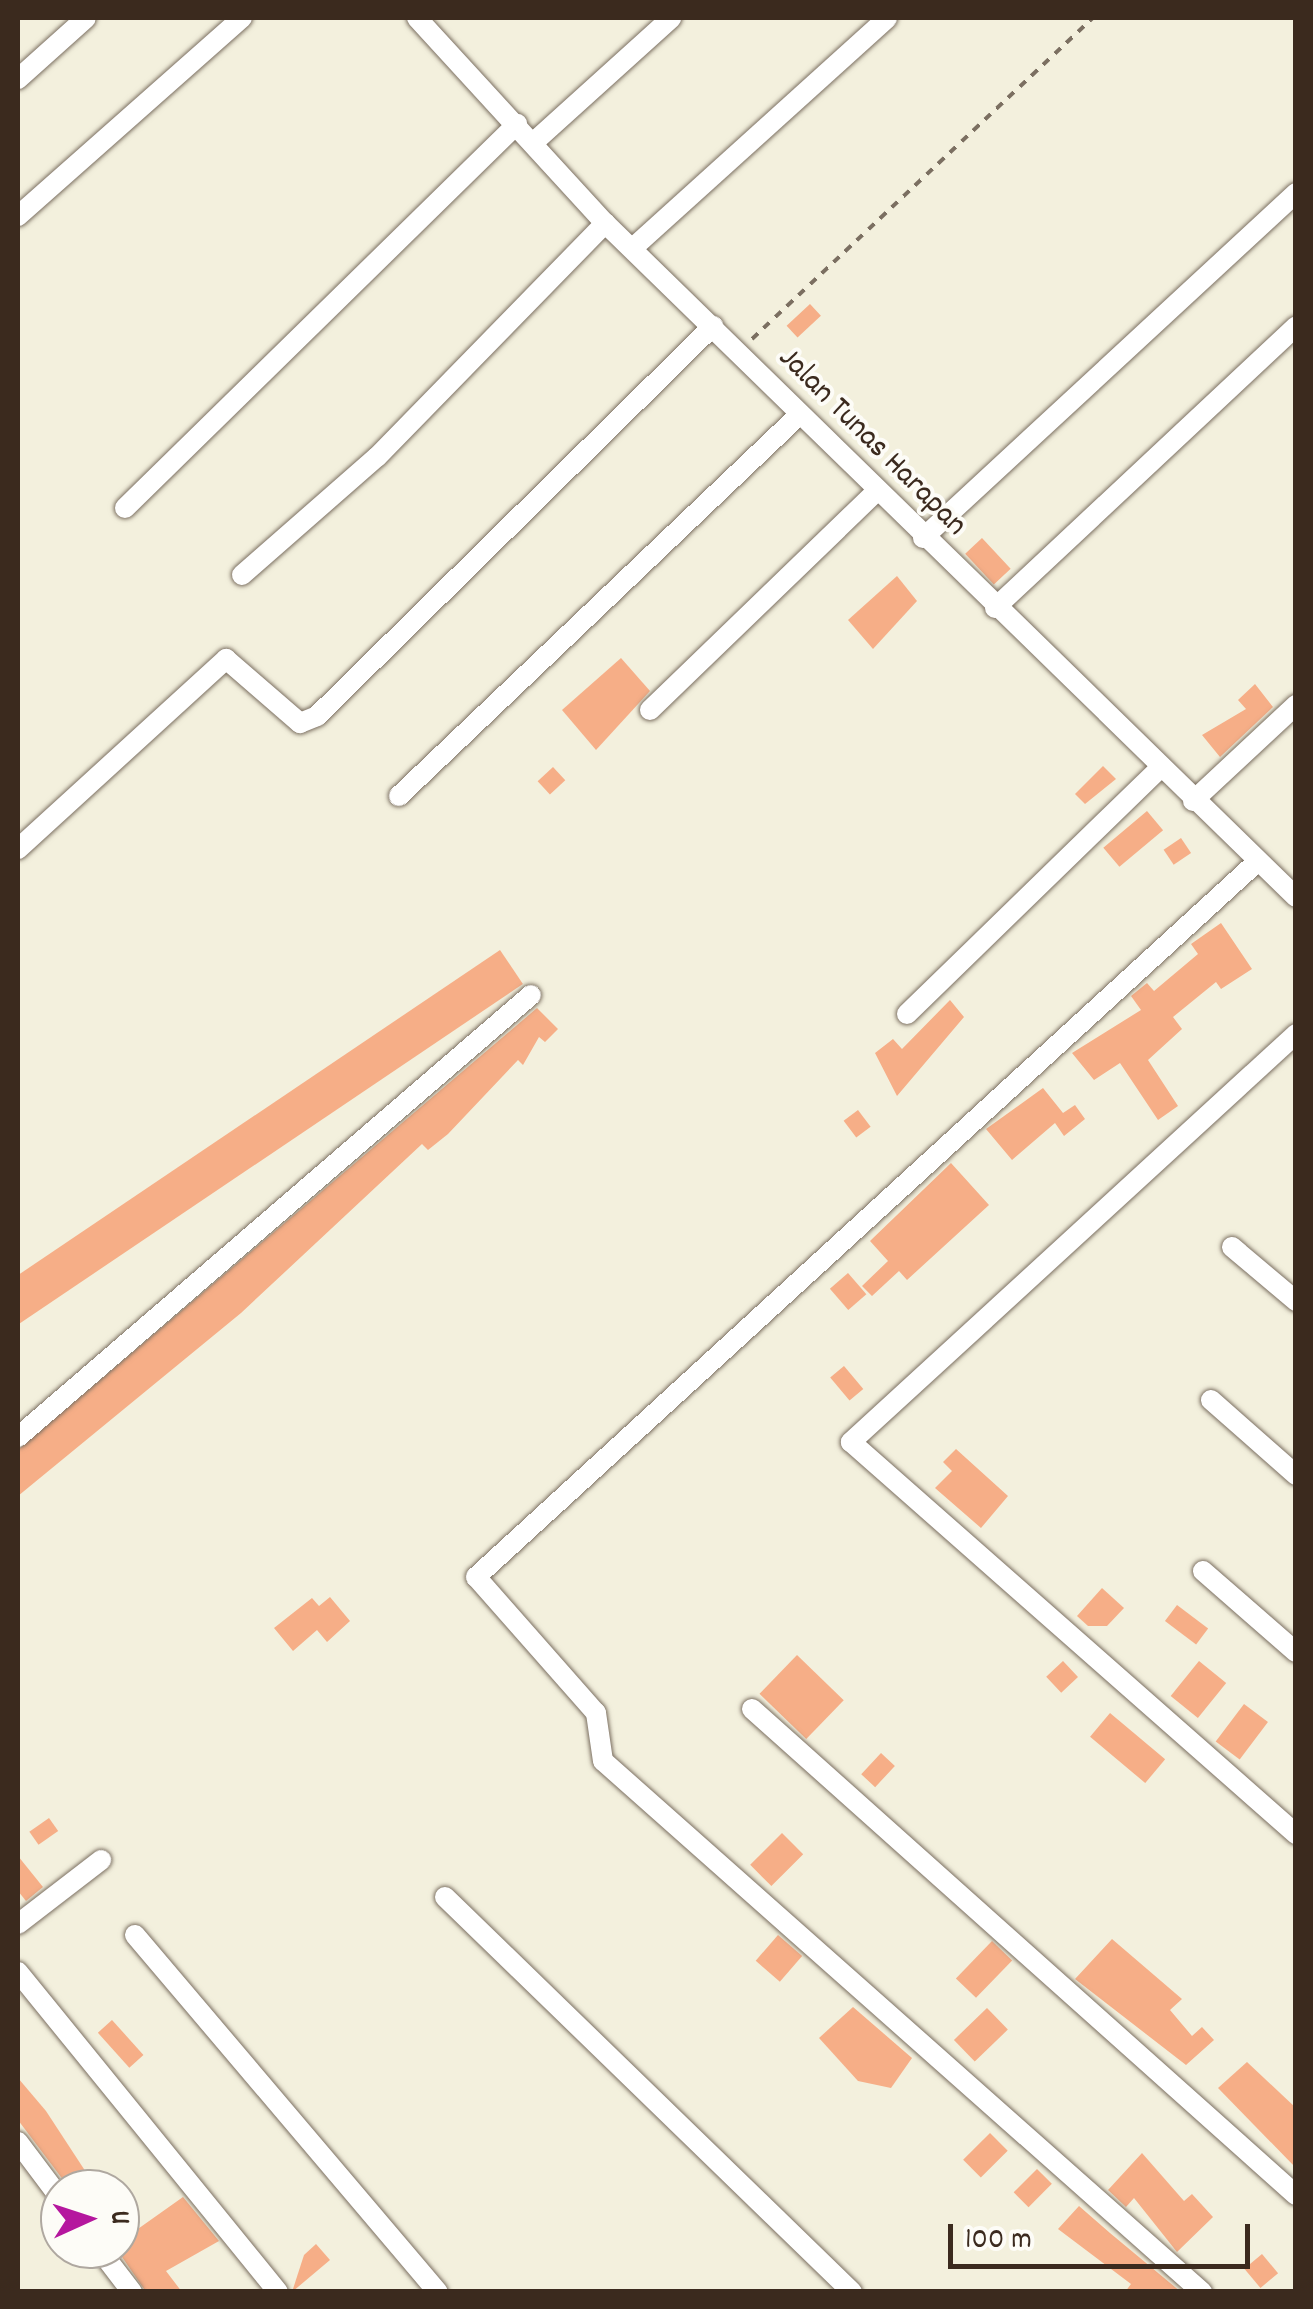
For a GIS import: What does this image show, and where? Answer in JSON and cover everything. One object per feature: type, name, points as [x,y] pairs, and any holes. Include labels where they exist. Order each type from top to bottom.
[{"type":"street","points":[[18,80],[86,18]]},
{"type":"street","points":[[18,216],[242,18]]},
{"type":"street","name":"Jalan Tunas Harapan","points":[[417,18],[605,223],[634,247],[798,416],[1158,769],[1296,897]]},
{"type":"street","points":[[534,142],[671,18]]},
{"type":"street","points":[[634,247],[887,18]]},
{"type":"street","points":[[126,508],[518,124]]},
{"type":"street","points":[[923,538],[1296,193]]},
{"type":"street","points":[[242,576],[377,457],[605,223]]},
{"type":"street","points":[[18,850],[226,659],[300,722],[318,716],[713,326]]},
{"type":"street","points":[[995,608],[1296,326]]},
{"type":"street","points":[[399,796],[798,416]]},
{"type":"street","points":[[650,710],[876,492]]},
{"type":"street","points":[[1193,801],[1296,705]]},
{"type":"street","points":[[908,1014],[1158,769]]},
{"type":"street","points":[[1202,2292],[603,1761],[596,1713],[476,1576],[1258,861]]},
{"type":"street","points":[[18,1437],[531,995]]},
{"type":"street","points":[[1296,1034],[851,1442],[1296,1834]]},
{"type":"street","points":[[1232,1247],[1296,1302]]},
{"type":"street","points":[[1211,1400],[1296,1475]]},
{"type":"street","points":[[1203,1571],[1296,1652]]},
{"type":"street","points":[[752,1708],[1296,2195]]},
{"type":"street","points":[[18,1924],[101,1860]]},
{"type":"street","points":[[444,1897],[852,2292]]},
{"type":"street","points":[[136,1936],[438,2292]]},
{"type":"street","points":[[18,1972],[278,2292]]},
{"type":"street","points":[[18,2142],[40,2171]]},
{"type":"street","points":[[115,2269],[132,2292]]},
{"type":"path","points":[[738,352],[1094,18]]},
{"type":"building","points":[[810,304],[821,316],[798,338],[787,326]]},
{"type":"building","points":[[982,538],[1011,569],[994,584],[965,554]]},
{"type":"building","points":[[897,576],[917,601],[873,649],[848,620]]},
{"type":"building","points":[[621,658],[650,691],[596,750],[562,710]]},
{"type":"building","points":[[1255,684],[1273,707],[1220,757],[1202,735],[1246,709],[1238,700]]},
{"type":"building","points":[[1103,766],[1116,779],[1085,804],[1075,794]]},
{"type":"building","points":[[553,767],[565,780],[550,794],[538,781]]},
{"type":"building","points":[[1147,811],[1163,830],[1119,867],[1103,848]]},
{"type":"building","points":[[1181,838],[1191,853],[1174,865],[1164,850]]},
{"type":"building","points":[[1221,923],[1252,969],[1221,989],[1216,982],[1173,1017],[1182,1029],[1148,1060],[1178,1106],[1158,1120],[1120,1063],[1094,1080],[1072,1053],[1141,1010],[1131,996],[1147,983],[1154,991],[1198,954],[1191,944]]},
{"type":"building","points":[[500,950],[523,984],[18,1325],[18,1275]]},
{"type":"building","points":[[950,1000],[964,1017],[897,1096],[875,1053],[893,1039],[902,1049]]},
{"type":"building","points":[[537,1008],[558,1029],[545,1042],[539,1037],[523,1065],[518,1060],[448,1134],[428,1150],[422,1144],[241,1313],[18,1496],[18,1450]]},
{"type":"building","points":[[1043,1088],[1063,1113],[1075,1105],[1085,1119],[1064,1136],[1055,1123],[1012,1160],[986,1129]]},
{"type":"building","points":[[858,1110],[871,1127],[856,1138],[844,1121]]},
{"type":"building","points":[[951,1163],[989,1205],[907,1280],[899,1271],[872,1296],[862,1286],[888,1261],[870,1241]]},
{"type":"building","points":[[848,1273],[866,1294],[848,1310],[830,1289]]},
{"type":"building","points":[[844,1366],[863,1389],[849,1401],[830,1378]]},
{"type":"building","points":[[956,1449],[1008,1496],[981,1528],[935,1488],[952,1471],[943,1462]]},
{"type":"building","points":[[1102,1588],[1124,1608],[1107,1626],[1088,1626],[1077,1616]]},
{"type":"building","points":[[330,1597],[350,1621],[327,1642],[317,1630],[293,1651],[274,1628],[312,1598],[319,1606]]},
{"type":"building","points":[[1177,1605],[1208,1628],[1196,1644],[1165,1621]]},
{"type":"building","points":[[797,1655],[844,1700],[806,1739],[759,1694]]},
{"type":"building","points":[[1063,1661],[1078,1677],[1061,1693],[1046,1677]]},
{"type":"building","points":[[1199,1661],[1226,1683],[1198,1718],[1171,1696]]},
{"type":"building","points":[[1244,1704],[1268,1722],[1240,1760],[1216,1742]]},
{"type":"building","points":[[1110,1713],[1165,1759],[1145,1783],[1090,1737]]},
{"type":"building","points":[[881,1753],[895,1766],[875,1787],[861,1774]]},
{"type":"building","points":[[49,1818],[58,1831],[39,1845],[29,1832]]},
{"type":"building","points":[[782,1833],[803,1854],[771,1886],[750,1865]]},
{"type":"building","points":[[18,1856],[43,1887],[26,1901],[18,1891]]},
{"type":"building","points":[[778,1935],[802,1956],[780,1982],[756,1961]]},
{"type":"building","points":[[1112,1939],[1182,1999],[1170,2010],[1192,2036],[1202,2027],[1214,2040],[1186,2065],[1075,1979]]},
{"type":"building","points":[[992,1941],[1012,1960],[976,1998],[956,1978]]},
{"type":"building","points":[[853,2007],[912,2058],[891,2088],[858,2081],[819,2038]]},
{"type":"building","points":[[987,2008],[1008,2030],[975,2062],[954,2040]]},
{"type":"building","points":[[112,2020],[143,2055],[129,2068],[98,2033]]},
{"type":"building","points":[[1247,2062],[1296,2108],[1296,2168],[1218,2088]]},
{"type":"building","points":[[18,2078],[46,2111],[84,2169],[55,2169],[18,2120]]},
{"type":"building","points":[[990,2133],[1008,2151],[981,2178],[963,2160]]},
{"type":"building","points":[[1142,2153],[1184,2201],[1192,2194],[1213,2217],[1177,2252],[1134,2198],[1126,2207],[1108,2190]]},
{"type":"building","points":[[1037,2169],[1052,2184],[1029,2207],[1014,2192]]},
{"type":"building","points":[[183,2197],[219,2241],[166,2271],[182,2292],[146,2292],[130,2269],[140,2269],[140,2227]]},
{"type":"building","points":[[1079,2206],[1181,2292],[1125,2292],[1131,2284],[1058,2229]]},
{"type":"building","points":[[316,2244],[330,2260],[292,2292],[304,2255]]},
{"type":"building","points":[[1262,2254],[1278,2273],[1260,2288],[1244,2269]]}]
